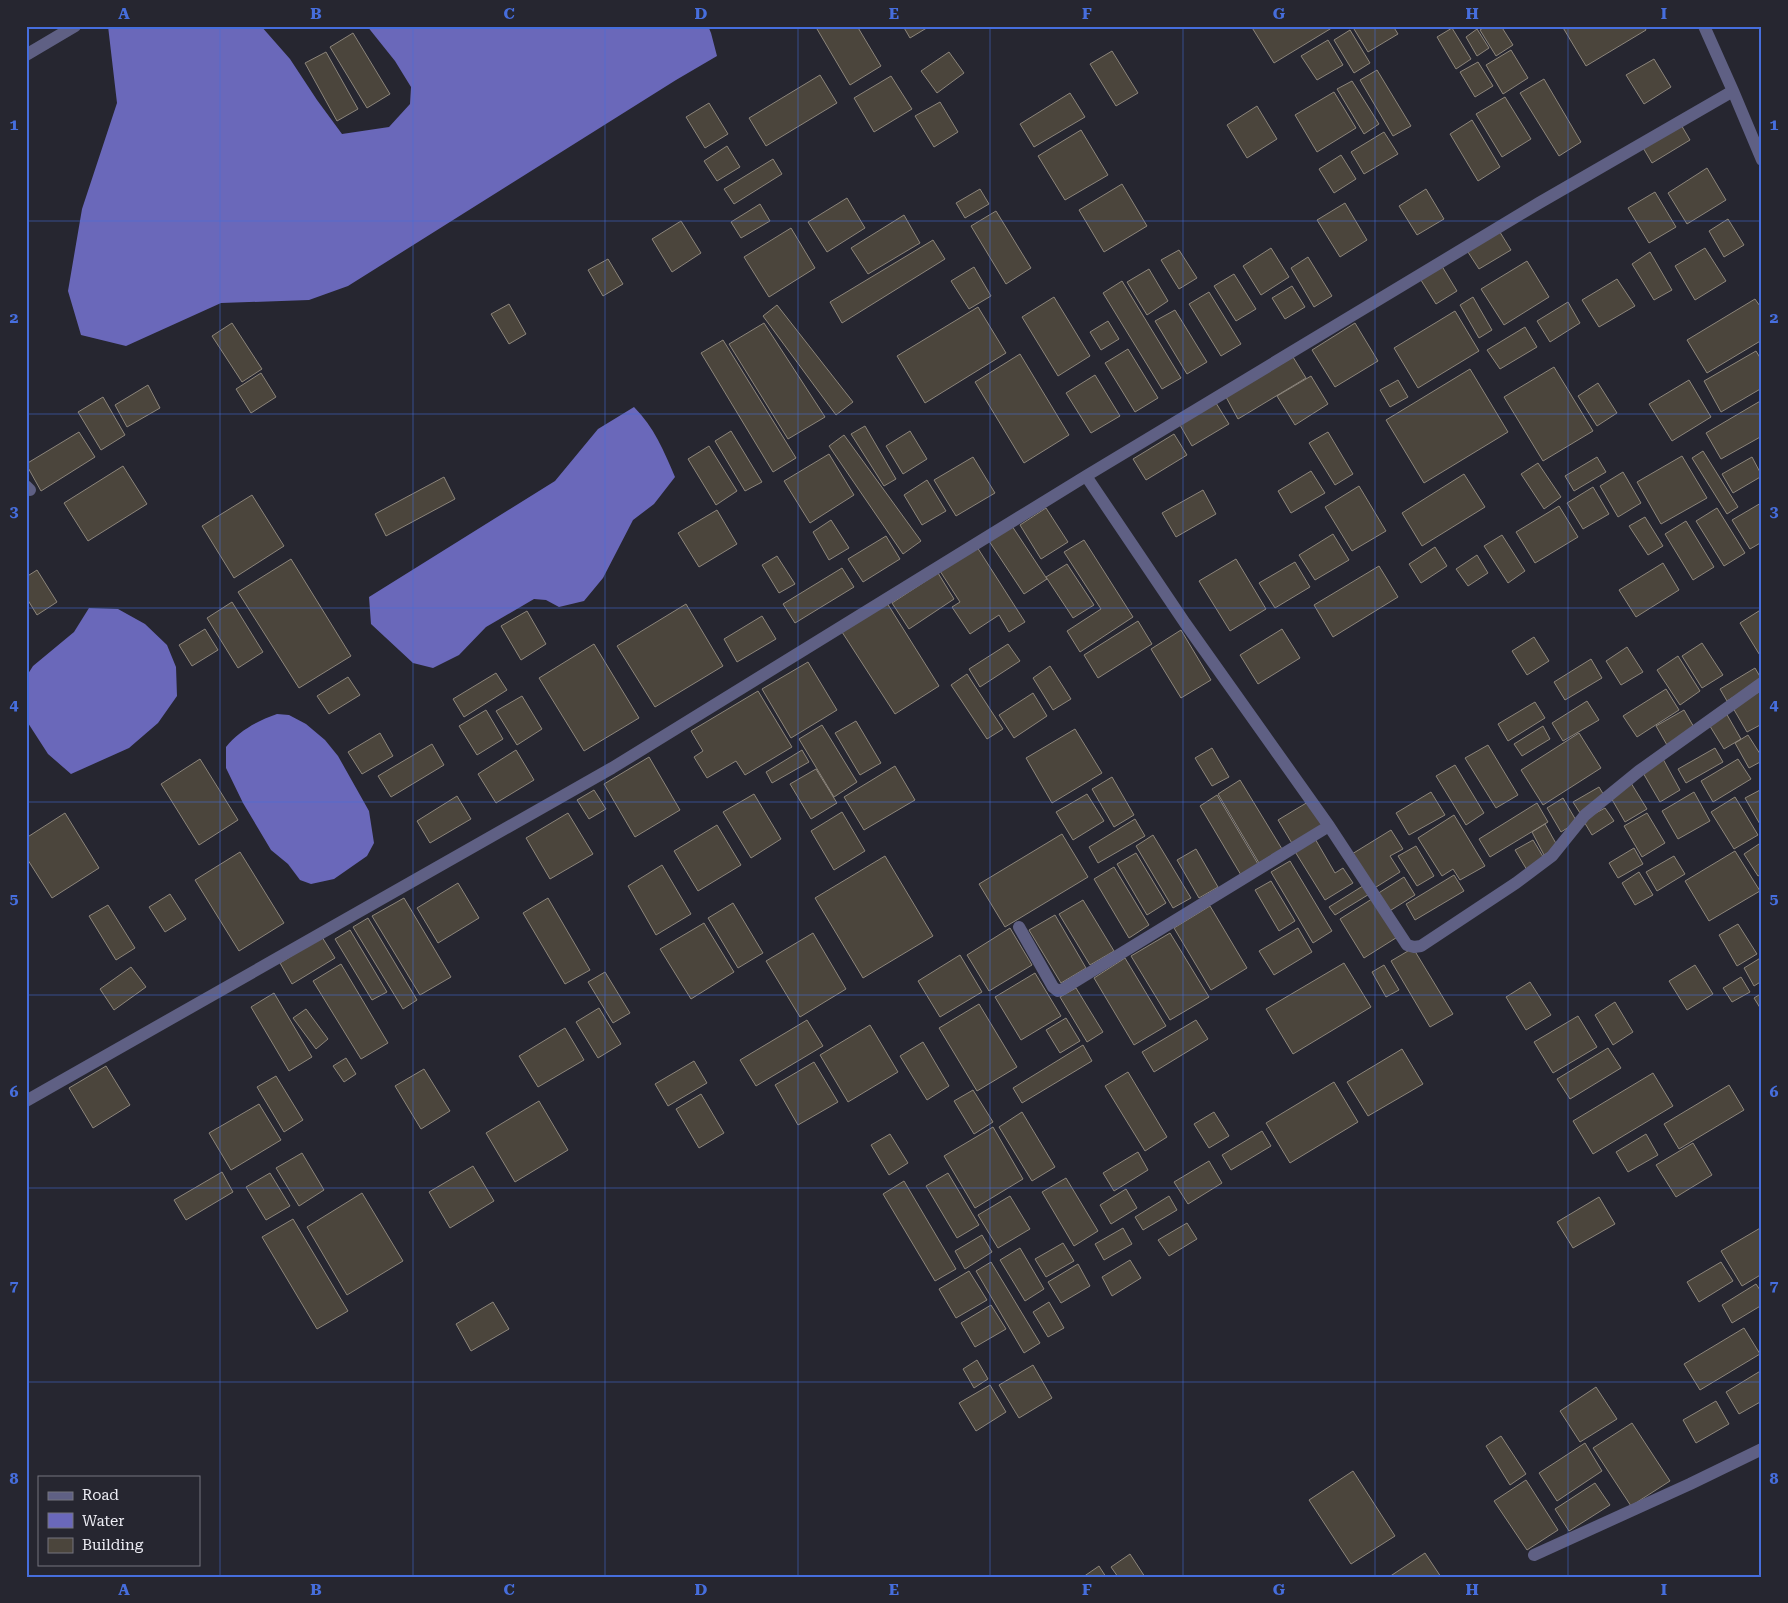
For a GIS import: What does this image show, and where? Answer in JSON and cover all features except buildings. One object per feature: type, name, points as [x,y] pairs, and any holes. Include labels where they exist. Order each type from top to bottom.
[{"type":"street","points":[[26,55],[75,26]]},
{"type":"street","points":[[1704,26],[1762,160]]},
{"type":"street","points":[[26,1101],[612,768],[1086,476],[1539,203],[1733,91]]},
{"type":"street","points":[[1086,476],[1185,623],[1329,826],[1407,945],[1414,947],[1422,946],[1516,883],[1552,856],[1585,815],[1631,777],[1762,683]]},
{"type":"street","points":[[1018,927],[1053,987],[1058,991],[1212,899],[1329,826]]},
{"type":"street","points":[[1534,1555],[1762,1449]]},
{"type":"water","points":[[108,26],[261,26],[290,59],[342,134],[389,127],[410,104],[411,87],[395,61],[367,26],[708,26],[717,56],[348,286],[309,300],[221,303],[126,346],[81,335],[68,291],[82,209],[117,103]]},
{"type":"water","points":[[634,407],[653,431],[675,477],[654,504],[633,520],[603,578],[584,601],[559,607],[546,600],[534,599],[486,627],[459,655],[433,668],[413,663],[371,624],[369,597],[555,481],[598,429]]},
{"type":"water","points":[[89,608],[118,609],[145,624],[167,645],[176,667],[177,696],[158,723],[129,748],[71,774],[48,754],[28,723],[26,718],[26,677],[33,666],[74,632]]},
{"type":"water","points":[[277,714],[289,715],[306,724],[325,740],[338,756],[369,811],[374,843],[367,856],[334,879],[311,884],[300,880],[288,864],[271,850],[243,803],[226,768],[226,747],[231,741],[249,727]]}]
